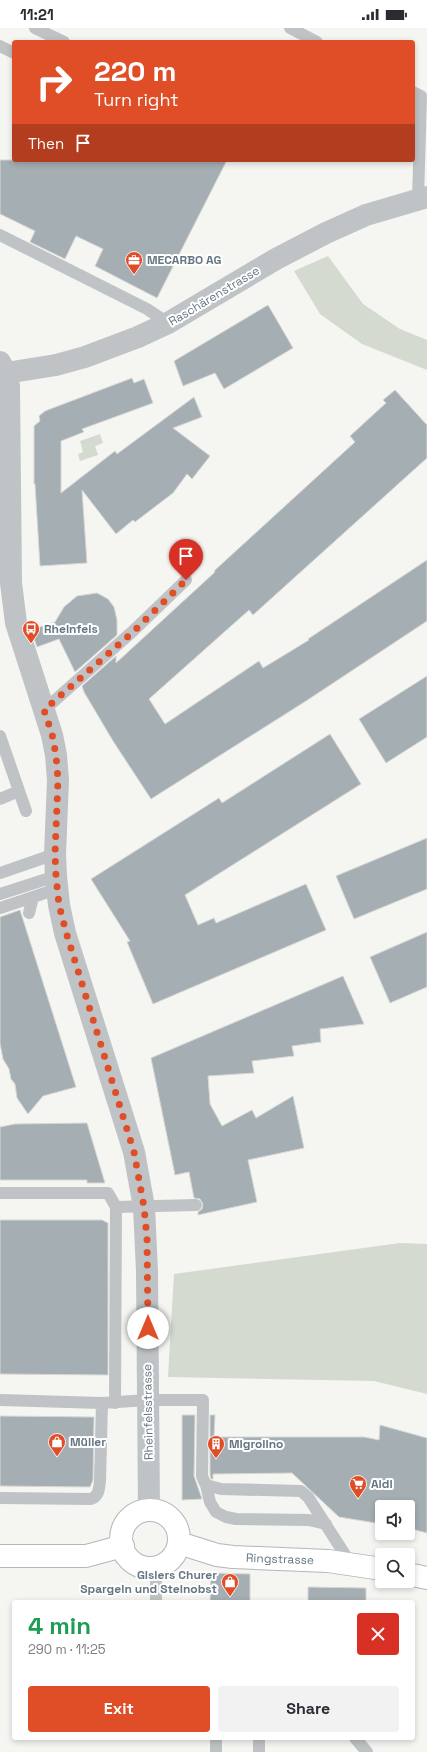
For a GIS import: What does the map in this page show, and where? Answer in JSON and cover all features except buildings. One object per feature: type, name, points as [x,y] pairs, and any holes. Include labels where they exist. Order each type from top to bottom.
[{"type":"main road","points":[[149,1510],[161,1512],[172,1519],[179,1534],[179,1543],[171,1558],[164,1564],[156,1567],[148,1567],[135,1563],[126,1554],[123,1546],[123,1529],[127,1522],[141,1512],[149,1510]]},
{"type":"main road","name":"Ringstrasse","points":[[179,1543],[217,1555],[232,1557],[328,1561],[375,1568]]},
{"type":"main road","points":[[0,1556],[81,1556],[123,1546]]},
{"type":"main road","points":[[415,1575],[427,1578]]},
{"type":"street","name":"Raschärenstrasse","points":[[3,367],[56,365],[85,357],[131,340],[168,323],[276,259],[326,233],[366,215],[422,198]]},
{"type":"street","name":"Rheinfelsstrasse","points":[[3,367],[10,386],[11,582],[13,607],[16,623],[52,734],[58,780],[55,854],[56,882],[66,932],[134,1152],[144,1207],[147,1265],[149,1510]]},
{"type":"lane","points":[[36,28],[60,40]]},
{"type":"lane","points":[[290,28],[313,40]]},
{"type":"lane","points":[[0,46],[12,52]]},
{"type":"lane","points":[[415,93],[421,96],[422,198]]},
{"type":"lane","points":[[0,235],[147,310],[168,323]]},
{"type":"lane","points":[[44,710],[133,632],[186,580]]},
{"type":"lane","points":[[0,736],[26,811]]},
{"type":"lane","points":[[0,798],[19,792]]},
{"type":"lane","points":[[0,873],[55,854]]},
{"type":"lane","points":[[0,894],[56,882]]},
{"type":"lane","points":[[0,908],[33,897],[56,882]]},
{"type":"lane","points":[[29,913],[33,897]]},
{"type":"lane","points":[[0,1193],[108,1194],[116,1207],[115,1403]]},
{"type":"lane","points":[[116,1207],[196,1205]]},
{"type":"lane","points":[[0,1400],[115,1403],[148,1400],[203,1400],[202,1476],[213,1508],[216,1512],[226,1517],[236,1519],[309,1520],[326,1524]]},
{"type":"lane","points":[[0,1498],[91,1499],[95,1497],[99,1492],[100,1481],[102,1403]]},
{"type":"lane","points":[[206,1485],[221,1489],[301,1491],[308,1497],[351,1564]]},
{"type":"lane","points":[[156,1567],[156,1600]]},
{"type":"lane","points":[[216,1740],[216,1752]]},
{"type":"lane","points":[[259,1740],[259,1752]]},
{"type":"lane","points":[[357,1740],[367,1752]]},
{"type":"shaded area","points":[[328,256],[363,304],[400,329],[427,340],[427,370],[362,344],[320,314],[294,271]]},
{"type":"shaded area","points":[[100,434],[103,443],[95,446],[98,455],[80,461],[78,454],[83,452],[80,441]]},
{"type":"shaded area","points":[[400,1243],[427,1244],[427,1394],[374,1381],[168,1377],[174,1274]]},
{"type":"place","name":"MECARBO AG","points":[[134,275]]},
{"type":"place","name":"Rheinfels","points":[[31,644]]},
{"type":"place","name":"Müller","points":[[57,1457]]},
{"type":"place","name":"Migrolino","points":[[216,1459]]},
{"type":"place","name":"Aldi","points":[[358,1499]]},
{"type":"place","name":"Gislers Churer Spargeln und Steinobst","points":[[230,1597]]},
{"type":"route","points":[[148,1328],[147,1238],[144,1207],[134,1152],[59,905],[55,854],[58,780],[56,755],[52,734],[44,710],[133,632],[186,580]]}]
